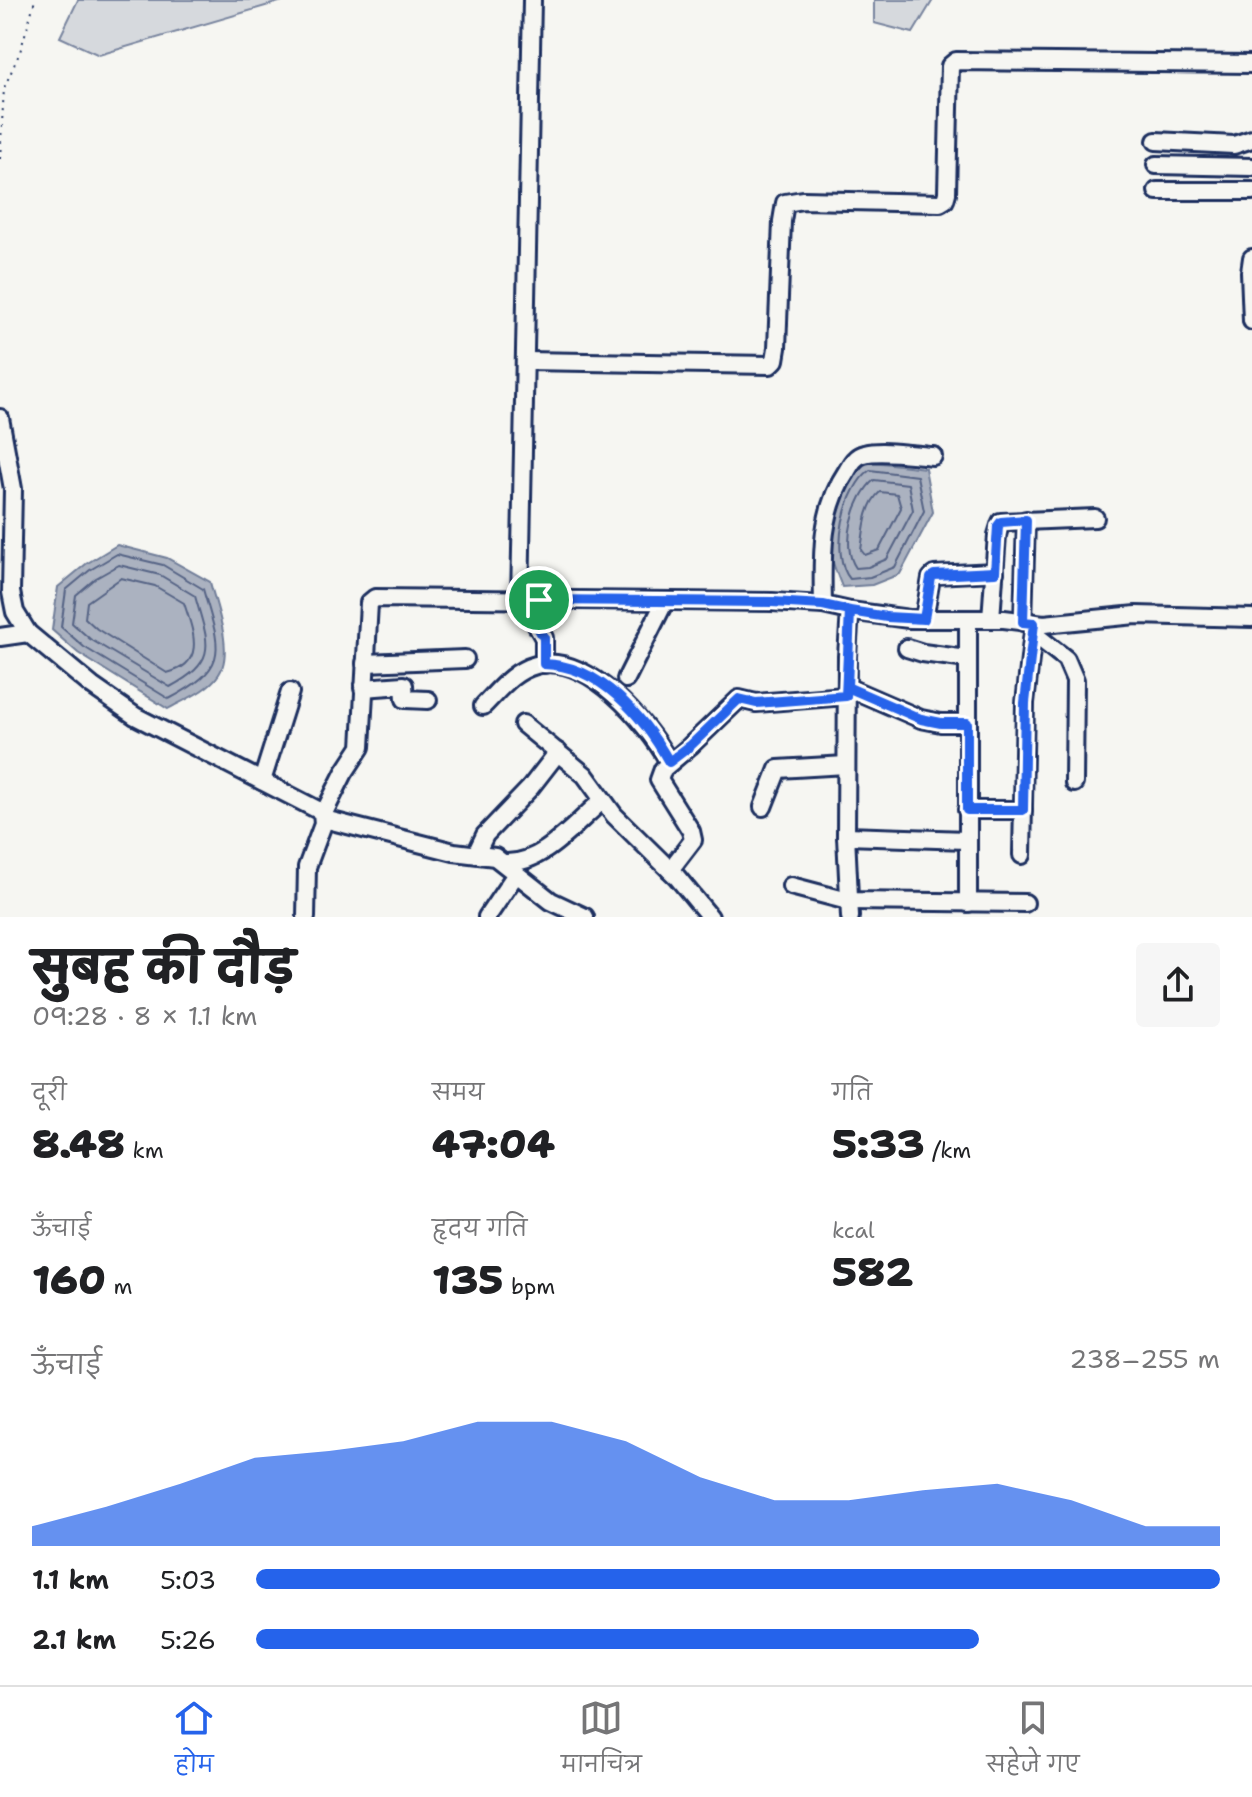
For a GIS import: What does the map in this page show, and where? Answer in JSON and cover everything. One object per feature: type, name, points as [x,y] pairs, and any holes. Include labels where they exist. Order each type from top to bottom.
[{"type":"street","points":[[520,600],[532,0]]},
{"type":"street","points":[[525,361],[770,365],[775,360],[777,348],[785,203],[803,200],[940,203],[945,200],[950,66],[956,61],[1252,67]]},
{"type":"street","points":[[1156,141],[1234,145],[1252,139]]},
{"type":"street","points":[[1156,165],[1252,167]]},
{"type":"street","points":[[1157,191],[1252,191]]},
{"type":"street","points":[[1252,258],[1252,321]]},
{"type":"street","points":[[0,418],[13,489],[11,592],[15,612],[28,633],[114,704],[181,742],[314,807],[324,817],[445,850],[495,857],[551,901],[585,917]]},
{"type":"street","points":[[823,605],[823,534],[831,504],[843,476],[856,457],[871,453],[933,456]]},
{"type":"street","points":[[991,619],[998,526],[1001,522],[1095,518]]},
{"type":"street","points":[[1022,855],[1030,626],[1026,520]]},
{"type":"street","points":[[924,619],[934,575],[995,572]]},
{"type":"street","points":[[306,917],[307,867],[324,817],[344,773],[361,747],[369,603],[375,598],[823,605],[887,617],[991,619],[1030,626],[1136,615],[1252,618]]},
{"type":"street","points":[[539,600],[535,622],[544,638],[544,664]]},
{"type":"street","points":[[626,679],[665,601]]},
{"type":"street","points":[[849,909],[846,692],[850,611]]},
{"type":"street","points":[[968,619],[968,903]]},
{"type":"street","points":[[1030,626],[1066,659],[1075,680],[1074,783]]},
{"type":"street","points":[[0,637],[28,633]]},
{"type":"street","points":[[907,648],[967,659]]},
{"type":"street","points":[[365,663],[465,659]]},
{"type":"street","points":[[483,706],[520,671],[544,664],[567,667],[587,676],[627,704],[657,740],[669,762]]},
{"type":"street","points":[[363,688],[404,685],[405,699],[428,700]]},
{"type":"street","points":[[262,781],[290,692]]},
{"type":"street","points":[[670,870],[693,840],[691,831],[659,780],[663,769],[739,699],[756,703],[846,692],[921,719],[967,723]]},
{"type":"street","points":[[523,724],[590,780],[623,825],[670,870],[710,917]]},
{"type":"street","points":[[476,854],[485,835],[525,794],[558,752]]},
{"type":"street","points":[[763,807],[778,769],[846,765]]},
{"type":"street","points":[[487,917],[510,869],[537,856],[603,800]]},
{"type":"street","points":[[967,810],[1023,810]]},
{"type":"street","points":[[846,836],[967,840]]},
{"type":"street","points":[[791,886],[849,909],[948,910],[968,903],[1025,903]]},
{"type":"path","points":[[0,159],[4,88],[20,52],[35,0]]},
{"type":"shaded area","points":[[78,0],[286,0],[99,55],[60,37]]},
{"type":"shaded area","points":[[874,0],[933,0],[913,33],[874,23]]},
{"type":"water","points":[[864,461],[925,468],[933,512],[900,574],[872,585],[842,587],[831,556],[831,532],[845,493]]},
{"type":"water","points":[[117,545],[167,558],[210,582],[222,628],[223,664],[209,685],[168,709],[78,653],[52,630],[58,587],[86,564]]},
{"type":"route","points":[[539,600],[535,622],[544,638],[544,664],[567,667],[587,676],[627,704],[657,740],[669,762],[680,756],[739,699],[756,703],[846,696],[850,611],[924,619],[934,575],[995,572],[998,526],[1001,522],[1026,520],[1023,622],[1034,623],[1025,703],[1023,810],[967,810],[967,723],[921,719],[847,687],[850,611],[823,605],[772,602],[539,600]]}]
